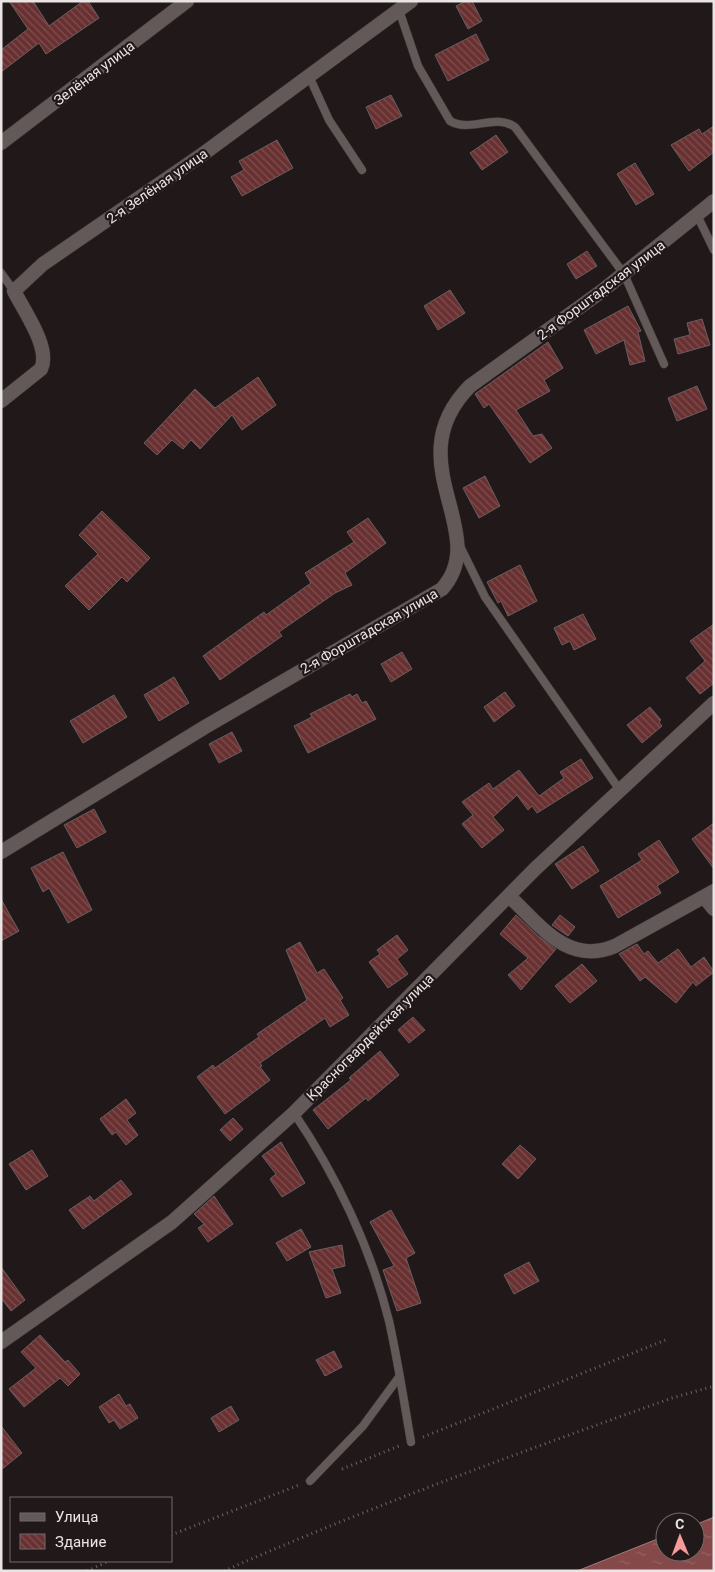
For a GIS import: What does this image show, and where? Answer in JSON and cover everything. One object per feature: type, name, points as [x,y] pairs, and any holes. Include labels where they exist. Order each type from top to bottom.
[{"type":"street","name":"Зелёная улица","points":[[1,143],[187,1]]},
{"type":"street","name":"2-я Зелёная улица","points":[[14,291],[43,264],[203,154],[411,1]]},
{"type":"street","name":"2-я Форштадская улица","points":[[1,852],[205,727],[430,597],[449,580],[455,569],[458,542],[439,453],[441,435],[448,415],[457,400],[470,386],[624,274],[714,201]]},
{"type":"street","points":[[1,400],[41,369],[45,356],[43,348],[14,291]]},
{"type":"street","name":"Красногвардейская улица","points":[[1,1342],[172,1222],[294,1113],[509,896],[619,789],[714,703]]},
{"type":"street","points":[[509,896],[565,945],[586,953],[603,951],[615,946],[711,900]]},
{"type":"lane","points":[[399,10],[418,66],[450,121],[465,126],[500,121],[515,127],[624,274],[664,364]]},
{"type":"lane","points":[[309,76],[329,120],[362,170]]},
{"type":"lane","points":[[697,215],[714,250]]},
{"type":"lane","points":[[1,273],[14,291]]},
{"type":"lane","points":[[458,542],[485,597],[619,789]]},
{"type":"lane","points":[[294,1113],[317,1147],[343,1196],[369,1260],[389,1321],[411,1442]]},
{"type":"lane","points":[[310,1481],[363,1426],[399,1377]]},
{"type":"path","points":[[224,1571],[312,1532],[433,1484],[663,1401],[714,1386]]},
{"type":"path","points":[[87,1571],[107,1562]]},
{"type":"water","points":[[714,1517],[714,1571],[577,1571],[655,1540],[655,1562],[705,1562],[705,1521]]},
{"type":"building","points":[[9,1],[33,1],[49,26],[83,1],[88,1],[99,18],[46,54],[39,43],[1,72],[1,50],[28,29]]},
{"type":"building","points":[[466,1],[472,1],[482,21],[468,29],[456,6]]},
{"type":"building","points":[[476,34],[489,60],[448,81],[435,55]]},
{"type":"building","points":[[391,95],[402,116],[376,129],[366,107]]},
{"type":"building","points":[[714,126],[714,152],[689,171],[671,145],[699,129],[702,134]]},
{"type":"building","points":[[496,135],[508,152],[482,170],[470,153]]},
{"type":"building","points":[[277,140],[293,168],[242,196],[231,177],[244,170],[239,161]]},
{"type":"building","points":[[635,163],[654,194],[636,205],[617,174]]},
{"type":"building","points":[[587,251],[597,266],[576,279],[567,264]]},
{"type":"building","points":[[450,290],[465,313],[438,330],[424,306]]},
{"type":"building","points":[[628,306],[641,331],[638,332],[645,361],[630,365],[624,340],[596,354],[584,330]]},
{"type":"building","points":[[702,319],[710,345],[678,354],[674,339],[690,335],[687,323]]},
{"type":"building","points":[[548,342],[563,368],[544,380],[550,391],[516,410],[533,436],[542,434],[552,448],[530,463],[489,404],[484,408],[475,394]]},
{"type":"building","points":[[258,377],[276,405],[242,430],[232,415],[200,449],[191,440],[183,449],[172,440],[157,455],[144,443],[195,389],[215,408]]},
{"type":"building","points":[[697,386],[707,409],[677,421],[668,398]]},
{"type":"building","points":[[485,476],[500,506],[479,518],[463,488]]},
{"type":"building","points":[[102,511],[150,558],[127,582],[122,577],[89,610],[65,586],[98,554],[79,535]]},
{"type":"building","points":[[368,518],[386,543],[345,573],[352,585],[335,593],[279,632],[282,636],[220,680],[203,656],[264,612],[266,615],[311,583],[305,573],[354,542],[347,532]]},
{"type":"building","points":[[520,565],[537,601],[508,616],[501,601],[498,603],[487,582]]},
{"type":"building","points":[[583,614],[596,639],[574,650],[570,641],[562,645],[554,628]]},
{"type":"building","points":[[714,624],[714,683],[700,694],[686,678],[705,661],[690,641]]},
{"type":"building","points":[[402,652],[412,669],[391,682],[381,664]]},
{"type":"building","points":[[174,677],[189,703],[159,721],[144,695]]},
{"type":"building","points":[[505,692],[515,706],[494,722],[484,707]]},
{"type":"building","points":[[350,694],[352,697],[357,694],[362,703],[366,701],[376,719],[308,753],[294,726],[312,717],[310,714]]},
{"type":"building","points":[[114,695],[127,717],[83,743],[70,721]]},
{"type":"building","points":[[650,707],[661,720],[659,722],[662,726],[642,743],[627,725]]},
{"type":"building","points":[[232,732],[242,751],[219,763],[209,744]]},
{"type":"building","points":[[581,759],[593,778],[537,813],[532,806],[528,810],[517,795],[493,817],[504,830],[482,848],[462,824],[473,815],[462,802],[489,783],[493,789],[519,770],[539,796],[564,778],[560,772]]},
{"type":"building","points":[[94,809],[106,832],[77,848],[64,825]]},
{"type":"building","points":[[714,823],[714,869],[692,839]]},
{"type":"building","points":[[659,840],[679,872],[657,886],[661,893],[618,918],[600,886],[642,860],[638,854]]},
{"type":"building","points":[[583,846],[599,871],[572,889],[555,864]]},
{"type":"building","points":[[63,852],[92,910],[68,923],[49,888],[43,892],[31,868]]},
{"type":"building","points":[[1,899],[19,931],[1,941]]},
{"type":"building","points":[[516,915],[538,936],[556,949],[521,990],[508,975],[528,958],[500,934]]},
{"type":"building","points":[[560,915],[575,927],[568,936],[552,925]]},
{"type":"building","points":[[397,935],[408,950],[397,959],[408,974],[388,988],[369,962],[380,954],[377,950]]},
{"type":"building","points":[[300,942],[317,973],[324,969],[343,998],[340,1000],[349,1015],[330,1027],[325,1018],[260,1063],[262,1066],[260,1067],[270,1080],[225,1114],[197,1077],[213,1065],[215,1068],[259,1037],[257,1034],[307,1000],[286,950]]},
{"type":"building","points":[[637,944],[644,954],[648,951],[658,963],[678,949],[691,967],[704,957],[714,972],[696,986],[693,982],[676,1003],[645,977],[640,981],[619,954]]},
{"type":"building","points":[[582,964],[597,981],[570,1003],[555,986]]},
{"type":"building","points":[[413,1017],[425,1030],[409,1043],[398,1030]]},
{"type":"building","points":[[380,1051],[399,1075],[368,1101],[366,1098],[328,1129],[313,1110],[351,1080],[349,1078]]},
{"type":"building","points":[[126,1099],[136,1113],[127,1120],[138,1135],[126,1145],[116,1132],[112,1135],[100,1119]]},
{"type":"building","points":[[233,1118],[243,1129],[230,1141],[220,1130]]},
{"type":"building","points":[[281,1142],[305,1183],[282,1197],[270,1179],[276,1174],[262,1156]]},
{"type":"building","points":[[520,1145],[536,1159],[518,1179],[502,1164]]},
{"type":"building","points":[[32,1150],[48,1176],[26,1190],[9,1164]]},
{"type":"building","points":[[121,1180],[132,1194],[83,1229],[69,1210],[90,1196],[94,1201]]},
{"type":"building","points":[[214,1196],[233,1224],[208,1242],[198,1228],[204,1224],[194,1214]]},
{"type":"building","points":[[391,1210],[415,1253],[406,1258],[421,1303],[397,1311],[383,1270],[394,1266],[370,1222]]},
{"type":"building","points":[[301,1229],[311,1247],[287,1261],[276,1243]]},
{"type":"building","points":[[342,1245],[345,1266],[332,1269],[341,1293],[326,1298],[309,1252]]},
{"type":"building","points":[[529,1262],[539,1281],[514,1294],[504,1275]]},
{"type":"building","points":[[1,1267],[25,1300],[11,1311],[1,1298]]},
{"type":"building","points":[[40,1335],[65,1362],[68,1360],[80,1374],[68,1386],[60,1378],[24,1407],[9,1389],[36,1368],[21,1352]]},
{"type":"building","points":[[334,1351],[342,1367],[325,1376],[316,1360]]},
{"type":"building","points":[[119,1394],[126,1406],[130,1404],[138,1418],[120,1429],[114,1420],[109,1423],[99,1407]]},
{"type":"building","points":[[231,1406],[239,1420],[219,1432],[211,1418]]},
{"type":"building","points":[[1,1426],[22,1453],[1,1470]]}]
